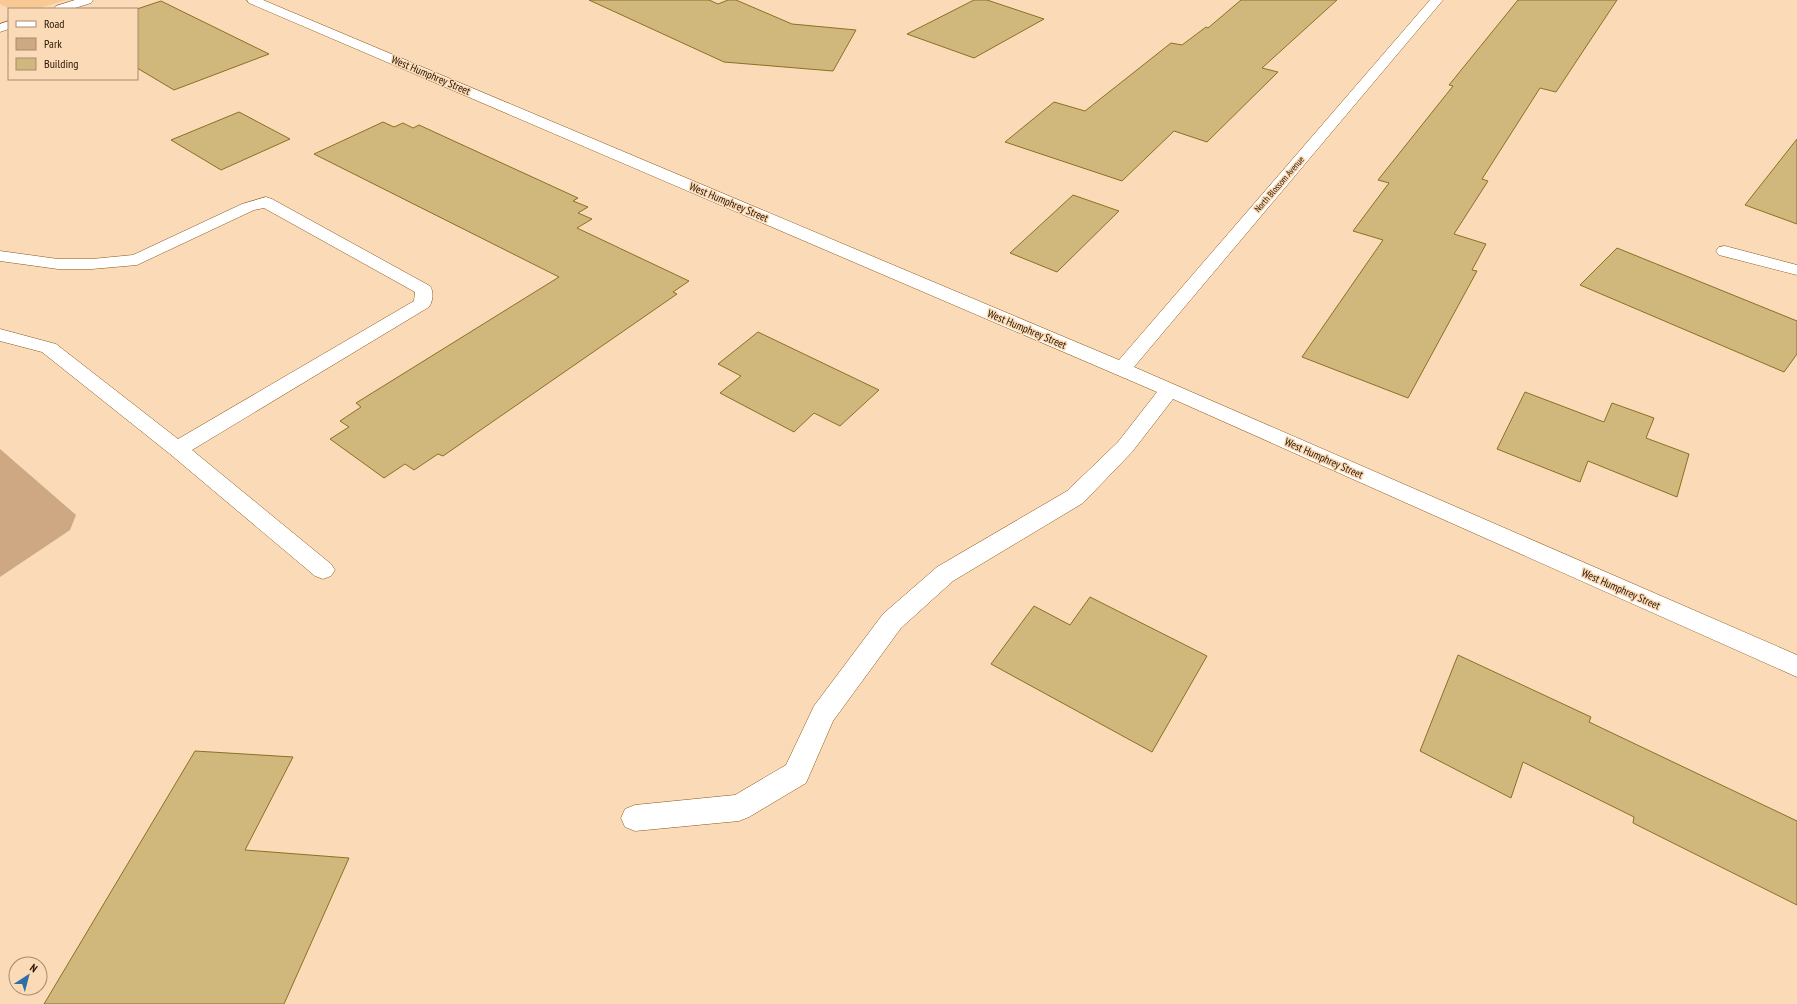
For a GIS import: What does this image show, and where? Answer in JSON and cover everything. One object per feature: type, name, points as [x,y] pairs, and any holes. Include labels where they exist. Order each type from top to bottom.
[{"type":"street","points":[[63,8],[87,0]]},
{"type":"street","name":"West Humphrey Street","points":[[253,0],[1122,369],[1797,666]]},
{"type":"street","name":"North Blossom Avenue","points":[[1122,369],[1437,0]]},
{"type":"street","points":[[1,257],[58,264],[137,260],[248,207],[266,202],[424,290],[423,302],[177,449]]},
{"type":"street","points":[[1725,251],[1797,270]]},
{"type":"street","points":[[0,335],[49,348],[177,449],[323,570]]},
{"type":"street","points":[[635,818],[739,808],[796,774],[824,714],[892,621],[946,574],[1075,496],[1126,447],[1169,390]]},
{"type":"shaded area","points":[[0,0],[66,0],[40,8],[8,8],[0,4]]},
{"type":"green space","points":[[0,449],[76,515],[70,530],[0,577]]},
{"type":"building","points":[[589,0],[709,0],[718,4],[728,0],[736,0],[792,24],[856,30],[833,71],[724,62]]},
{"type":"building","points":[[974,0],[987,0],[1044,19],[974,58],[907,34]]},
{"type":"building","points":[[1241,0],[1337,0],[1262,68],[1278,72],[1207,142],[1174,131],[1122,181],[1005,142],[1054,102],[1085,111],[1171,43],[1182,45],[1206,27],[1208,28]]},
{"type":"building","points":[[1518,0],[1617,0],[1556,92],[1540,88],[1482,179],[1488,181],[1454,234],[1486,244],[1472,270],[1477,271],[1408,398],[1302,357],[1383,240],[1353,231],[1389,183],[1378,180],[1453,86],[1449,85]]},
{"type":"building","points":[[161,1],[269,54],[174,90],[138,69],[138,9]]},
{"type":"building","points":[[239,112],[290,139],[221,170],[171,140]]},
{"type":"building","points":[[383,122],[394,127],[403,123],[413,128],[419,125],[578,198],[573,201],[588,207],[578,213],[592,219],[577,228],[689,281],[673,292],[677,294],[443,456],[438,454],[414,470],[405,464],[384,478],[330,439],[349,427],[340,421],[361,407],[356,403],[559,277],[314,154]]},
{"type":"building","points":[[1797,139],[1797,224],[1745,205]]},
{"type":"building","points":[[1073,195],[1119,211],[1057,272],[1010,253]]},
{"type":"building","points":[[1617,248],[1797,321],[1797,354],[1784,372],[1580,285]]},
{"type":"building","points":[[758,332],[879,390],[840,426],[814,413],[794,432],[720,393],[741,376],[718,364]]},
{"type":"building","points":[[1525,392],[1604,422],[1612,403],[1654,418],[1646,438],[1689,454],[1677,497],[1588,461],[1580,482],[1497,449]]},
{"type":"building","points":[[1090,597],[1207,656],[1152,752],[991,664],[1034,606],[1070,625]]},
{"type":"building","points":[[1458,655],[1591,717],[1589,722],[1797,821],[1797,905],[1633,823],[1634,817],[1523,762],[1511,798],[1420,751]]},
{"type":"building","points":[[195,751],[293,757],[245,850],[349,858],[284,1004],[44,1004]]}]
